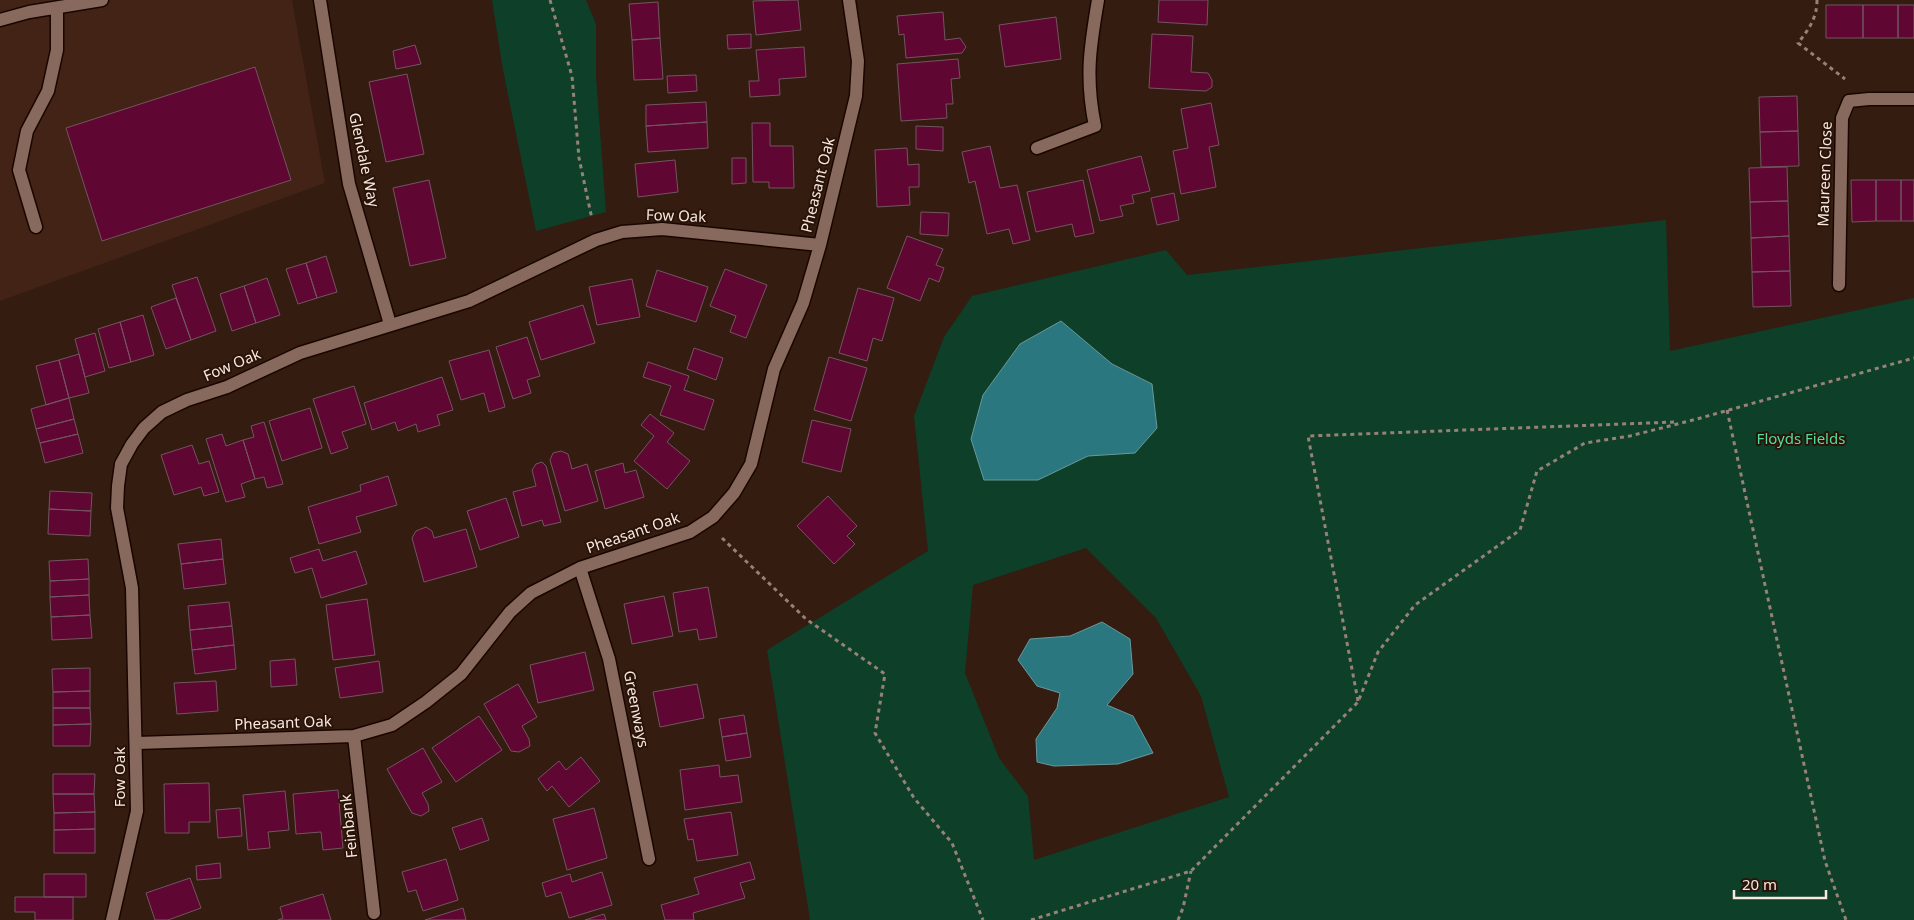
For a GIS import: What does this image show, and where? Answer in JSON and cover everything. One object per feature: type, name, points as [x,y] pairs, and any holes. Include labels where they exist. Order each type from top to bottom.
[{"type":"street","points":[[0,20],[102,0]]},
{"type":"street","name":"Glendale Way","points":[[320,0],[349,184],[390,324]]},
{"type":"street","name":"Pheasant Oak","points":[[136,743],[354,736],[392,725],[426,702],[461,674],[510,612],[531,593],[580,568],[690,532],[713,517],[734,493],[751,464],[774,369],[803,303],[820,245],[856,96],[858,61],[849,0]]},
{"type":"street","points":[[1037,148],[1095,126],[1090,104],[1088,61],[1098,0]]},
{"type":"street","points":[[36,227],[19,170],[27,131],[48,91],[57,50],[56,8]]},
{"type":"street","name":"Maureen Close","points":[[1839,285],[1842,118],[1848,101],[1914,99]]},
{"type":"street","name":"Fow Oak","points":[[112,920],[137,811],[132,588],[117,508],[121,464],[144,428],[162,412],[187,400],[227,387],[300,353],[470,301],[596,240],[622,232],[662,229],[820,245]]},
{"type":"street","name":"Greenways","points":[[580,568],[609,659],[649,859]]},
{"type":"street","name":"Feinbank","points":[[354,736],[374,913]]},
{"type":"path","points":[[550,0],[572,76],[579,158],[596,240]]},
{"type":"path","points":[[1817,0],[1817,13],[1811,26],[1798,43],[1868,99]]},
{"type":"path","points":[[1031,920],[1191,871],[1358,702],[1378,652],[1415,605],[1520,530],[1538,471],[1585,443],[1630,436],[1914,358]]},
{"type":"path","points":[[1727,410],[1825,861],[1846,920]]},
{"type":"path","points":[[1358,702],[1308,436],[1683,422]]},
{"type":"path","points":[[706,522],[806,619],[885,674],[875,733],[914,798],[952,843],[983,920]]},
{"type":"path","points":[[1178,920],[1183,908],[1191,871]]},
{"type":"shaded area","points":[[0,0],[292,0],[325,183],[0,301]]},
{"type":"green space","points":[[492,0],[586,0],[596,24],[596,76],[606,212],[536,231],[503,70]]},
{"type":"green space","name":"Floyds Fields","points":[[1666,220],[1670,351],[1914,298],[1914,920],[810,920],[767,650],[928,551],[914,416],[944,337],[972,296],[1166,250],[1187,275]],"holes":[[[1086,548],[1156,618],[1201,696],[1229,797],[1034,860],[1028,796],[999,758],[965,673],[973,585]]]},
{"type":"water","points":[[1061,321],[1112,364],[1152,384],[1157,428],[1135,453],[1088,456],[1038,480],[984,480],[971,439],[983,395],[1020,344]]},
{"type":"water","points":[[1102,622],[1130,639],[1133,674],[1107,705],[1133,716],[1153,753],[1118,764],[1054,766],[1037,762],[1036,739],[1057,708],[1060,693],[1037,686],[1018,660],[1030,639],[1070,636]]},
{"type":"building","points":[[798,0],[801,30],[756,35],[753,1]]},
{"type":"building","points":[[1159,0],[1208,0],[1207,25],[1158,22]]},
{"type":"building","points":[[658,2],[660,38],[632,40],[629,4]]},
{"type":"building","points":[[1826,5],[1863,5],[1863,38],[1826,38]]},
{"type":"building","points":[[1863,5],[1898,5],[1898,38],[1863,38]]},
{"type":"building","points":[[1898,5],[1914,5],[1914,38],[1898,38]]},
{"type":"building","points":[[943,12],[945,40],[960,38],[966,47],[962,53],[906,58],[904,34],[899,35],[897,16]]},
{"type":"building","points":[[1056,17],[1061,59],[1005,67],[999,25]]},
{"type":"building","points":[[751,34],[751,48],[728,49],[727,35]]},
{"type":"building","points":[[1152,34],[1193,36],[1191,72],[1208,73],[1212,80],[1212,87],[1206,91],[1149,88]]},
{"type":"building","points":[[660,38],[663,79],[634,80],[632,40]]},
{"type":"building","points":[[415,45],[421,64],[396,69],[393,51]]},
{"type":"building","points":[[804,47],[806,77],[779,79],[780,95],[750,97],[749,81],[759,81],[756,50]]},
{"type":"building","points":[[958,59],[960,78],[951,79],[953,104],[946,104],[947,118],[901,121],[897,64]]},
{"type":"building","points":[[255,67],[291,180],[102,241],[66,128]]},
{"type":"building","points":[[407,74],[424,154],[386,162],[369,82]]},
{"type":"building","points":[[696,75],[697,91],[668,93],[667,76]]},
{"type":"building","points":[[1797,96],[1798,131],[1760,132],[1759,97]]},
{"type":"building","points":[[706,102],[707,122],[646,126],[646,105]]},
{"type":"building","points":[[1211,103],[1219,145],[1209,147],[1216,187],[1181,194],[1173,151],[1188,148],[1181,109]]},
{"type":"building","points":[[707,122],[708,148],[648,152],[646,126]]},
{"type":"building","points":[[752,123],[770,123],[770,146],[793,146],[794,188],[769,188],[769,182],[753,182]]},
{"type":"building","points":[[916,126],[943,127],[943,151],[916,149]]},
{"type":"building","points":[[1798,131],[1799,166],[1761,167],[1760,132]]},
{"type":"building","points":[[990,146],[1000,188],[1017,185],[1030,240],[1013,244],[1009,229],[987,234],[975,181],[969,183],[962,152]]},
{"type":"building","points":[[907,148],[908,165],[919,164],[919,187],[909,187],[910,205],[877,207],[875,150]]},
{"type":"building","points":[[1141,156],[1150,191],[1132,195],[1134,203],[1120,206],[1123,216],[1100,221],[1087,170]]},
{"type":"building","points":[[732,158],[746,158],[746,183],[732,184]]},
{"type":"building","points":[[675,160],[678,192],[638,197],[635,164]]},
{"type":"building","points":[[1787,167],[1788,201],[1750,202],[1749,168]]},
{"type":"building","points":[[429,180],[446,258],[410,266],[393,188]]},
{"type":"building","points":[[1083,180],[1094,233],[1075,237],[1072,224],[1036,232],[1027,192]]},
{"type":"building","points":[[1851,180],[1876,180],[1876,221],[1852,222]]},
{"type":"building","points":[[1876,180],[1901,180],[1901,221],[1876,221]]},
{"type":"building","points":[[1901,180],[1914,180],[1914,221],[1901,221]]},
{"type":"building","points":[[1174,193],[1179,220],[1157,225],[1151,198]]},
{"type":"building","points":[[1788,201],[1789,236],[1751,238],[1750,202]]},
{"type":"building","points":[[921,212],[949,213],[948,236],[920,234]]},
{"type":"building","points":[[907,236],[943,249],[936,265],[944,268],[939,282],[929,278],[920,301],[887,288]]},
{"type":"building","points":[[1789,236],[1790,271],[1752,272],[1751,238]]},
{"type":"building","points":[[326,256],[337,292],[317,298],[306,263]]},
{"type":"building","points":[[306,263],[317,298],[298,304],[286,269]]},
{"type":"building","points":[[725,269],[767,285],[746,338],[730,332],[736,316],[710,306]]},
{"type":"building","points":[[657,270],[708,287],[696,322],[646,306]]},
{"type":"building","points":[[1790,271],[1791,306],[1753,307],[1752,272]]},
{"type":"building","points":[[197,277],[216,331],[191,340],[172,285]]},
{"type":"building","points":[[267,278],[280,315],[256,323],[244,286]]},
{"type":"building","points":[[632,279],[640,317],[597,325],[589,287]]},
{"type":"building","points":[[244,286],[256,323],[232,331],[220,294]]},
{"type":"building","points":[[858,288],[894,298],[882,341],[873,338],[867,361],[839,353]]},
{"type":"building","points":[[176,298],[191,340],[166,349],[151,307]]},
{"type":"building","points":[[583,305],[595,343],[541,360],[529,322]]},
{"type":"building","points":[[143,315],[154,355],[131,362],[120,322]]},
{"type":"building","points":[[120,322],[131,362],[109,368],[98,329]]},
{"type":"building","points":[[95,333],[105,371],[85,377],[75,339]]},
{"type":"building","points":[[527,337],[540,376],[527,380],[531,393],[513,399],[496,347]]},
{"type":"building","points":[[694,348],[723,358],[716,380],[687,369]]},
{"type":"building","points":[[489,350],[505,407],[489,412],[484,393],[461,400],[449,361]]},
{"type":"building","points":[[79,354],[89,393],[69,398],[59,360]]},
{"type":"building","points":[[829,357],[867,368],[851,421],[814,410]]},
{"type":"building","points":[[59,360],[69,398],[46,405],[36,366]]},
{"type":"building","points":[[648,362],[689,376],[684,390],[714,400],[704,430],[660,415],[671,386],[643,377]]},
{"type":"building","points":[[442,377],[453,410],[437,415],[440,425],[418,432],[416,424],[398,431],[395,422],[372,430],[364,403]]},
{"type":"building","points":[[354,386],[366,424],[342,432],[348,448],[331,454],[313,399]]},
{"type":"building","points":[[69,398],[74,419],[36,429],[31,409]]},
{"type":"building","points":[[310,408],[322,448],[282,461],[269,421]]},
{"type":"building","points":[[650,414],[674,433],[667,442],[690,461],[667,489],[634,461],[654,436],[641,425]]},
{"type":"building","points":[[74,419],[78,434],[40,443],[36,429]]},
{"type":"building","points":[[812,420],[851,429],[841,472],[802,462]]},
{"type":"building","points":[[264,422],[283,484],[267,488],[264,477],[255,479],[243,440],[254,437],[251,426]]},
{"type":"building","points":[[78,434],[83,453],[45,463],[40,443]]},
{"type":"building","points":[[222,434],[226,446],[243,440],[255,479],[241,484],[245,497],[226,502],[206,439]]},
{"type":"building","points":[[192,445],[199,464],[209,461],[219,492],[204,496],[201,487],[174,495],[161,455]]},
{"type":"building","points":[[561,451],[568,454],[572,469],[587,464],[598,501],[565,511],[550,460],[553,453]]},
{"type":"building","points":[[542,462],[546,466],[561,522],[544,526],[542,520],[522,526],[513,492],[536,486],[532,470],[536,464]]},
{"type":"building","points":[[623,463],[625,473],[636,470],[644,497],[605,509],[595,471]]},
{"type":"building","points":[[388,476],[397,505],[356,517],[361,532],[319,544],[308,507],[361,491],[360,485]]},
{"type":"building","points":[[50,491],[92,493],[91,511],[49,509]]},
{"type":"building","points":[[828,496],[857,526],[847,536],[855,544],[834,564],[797,526]]},
{"type":"building","points":[[506,498],[519,537],[480,550],[467,511]]},
{"type":"building","points":[[49,509],[91,511],[90,536],[48,534]]},
{"type":"building","points":[[426,527],[432,531],[434,538],[466,529],[477,567],[424,582],[412,538],[416,531]]},
{"type":"building","points":[[221,539],[223,559],[181,564],[178,544]]},
{"type":"building","points":[[319,549],[323,561],[356,551],[367,584],[321,598],[312,568],[295,573],[290,558]]},
{"type":"building","points":[[88,559],[89,579],[50,581],[49,561]]},
{"type":"building","points":[[223,559],[226,584],[184,589],[181,564]]},
{"type":"building","points":[[89,579],[89,595],[50,597],[50,581]]},
{"type":"building","points":[[708,587],[717,637],[699,640],[697,629],[679,632],[673,593]]},
{"type":"building","points":[[89,595],[90,615],[51,617],[50,597]]},
{"type":"building","points":[[664,596],[673,636],[632,644],[624,604]]},
{"type":"building","points":[[367,599],[375,655],[333,660],[326,605]]},
{"type":"building","points":[[229,602],[232,626],[190,630],[188,606]]},
{"type":"building","points":[[90,615],[92,638],[52,640],[51,617]]},
{"type":"building","points":[[232,626],[234,645],[192,650],[190,630]]},
{"type":"building","points":[[234,645],[236,669],[195,674],[192,650]]},
{"type":"building","points":[[585,652],[594,690],[538,703],[530,665]]},
{"type":"building","points":[[295,659],[297,685],[271,687],[270,661]]},
{"type":"building","points":[[379,661],[383,692],[340,698],[335,668]]},
{"type":"building","points":[[90,668],[90,691],[53,692],[52,669]]},
{"type":"building","points":[[216,681],[218,711],[177,714],[174,683]]},
{"type":"building","points":[[518,684],[537,717],[522,726],[529,739],[530,746],[519,752],[511,751],[484,704]]},
{"type":"building","points":[[697,684],[704,718],[660,727],[653,692]]},
{"type":"building","points":[[90,691],[90,708],[53,708],[53,692]]},
{"type":"building","points":[[53,708],[90,708],[91,724],[53,725]]},
{"type":"building","points":[[744,715],[747,733],[722,737],[719,719]]},
{"type":"building","points":[[479,716],[502,750],[456,782],[432,748]]},
{"type":"building","points":[[91,724],[90,746],[53,746],[53,725]]},
{"type":"building","points":[[747,733],[751,757],[726,761],[722,737]]},
{"type":"building","points":[[423,748],[442,782],[422,793],[428,804],[429,811],[421,816],[412,813],[387,769]]},
{"type":"building","points":[[581,757],[600,781],[569,807],[552,786],[547,791],[538,779],[559,761],[566,770]]},
{"type":"building","points":[[719,765],[720,777],[738,775],[742,802],[685,810],[680,770]]},
{"type":"building","points":[[53,774],[95,774],[94,794],[53,794]]},
{"type":"building","points":[[209,783],[210,822],[189,822],[189,833],[165,833],[164,784]]},
{"type":"building","points":[[338,790],[343,848],[323,850],[321,832],[296,834],[293,794]]},
{"type":"building","points":[[285,791],[289,830],[268,832],[270,848],[248,850],[243,795]]},
{"type":"building","points":[[53,794],[94,794],[95,812],[54,813]]},
{"type":"building","points":[[240,808],[242,836],[218,838],[216,810]]},
{"type":"building","points":[[594,808],[607,858],[567,870],[553,819]]},
{"type":"building","points":[[95,812],[95,829],[54,830],[54,813]]},
{"type":"building","points":[[731,812],[738,855],[697,861],[693,839],[688,840],[684,819]]},
{"type":"building","points":[[482,818],[489,840],[460,850],[452,828]]},
{"type":"building","points":[[95,829],[95,853],[54,853],[54,830]]},
{"type":"building","points":[[446,859],[458,900],[423,911],[416,890],[408,892],[402,872]]},
{"type":"building","points":[[750,862],[755,879],[740,883],[745,898],[693,913],[694,920],[665,920],[661,905],[699,894],[694,878]]},
{"type":"building","points":[[220,863],[221,878],[197,880],[196,866]]},
{"type":"building","points":[[602,872],[612,905],[569,918],[561,892],[546,897],[542,883],[570,874],[572,882]]},
{"type":"building","points":[[44,874],[86,874],[86,897],[44,897]]},
{"type":"building","points":[[190,878],[201,908],[168,920],[155,920],[146,893]]},
{"type":"building","points":[[323,894],[331,920],[278,920],[283,918],[280,907]]},
{"type":"building","points":[[15,897],[73,897],[73,920],[35,920],[35,912],[15,912]]},
{"type":"building","points":[[463,908],[466,920],[425,920]]},
{"type":"building","points":[[604,914],[606,920],[585,920]]}]
